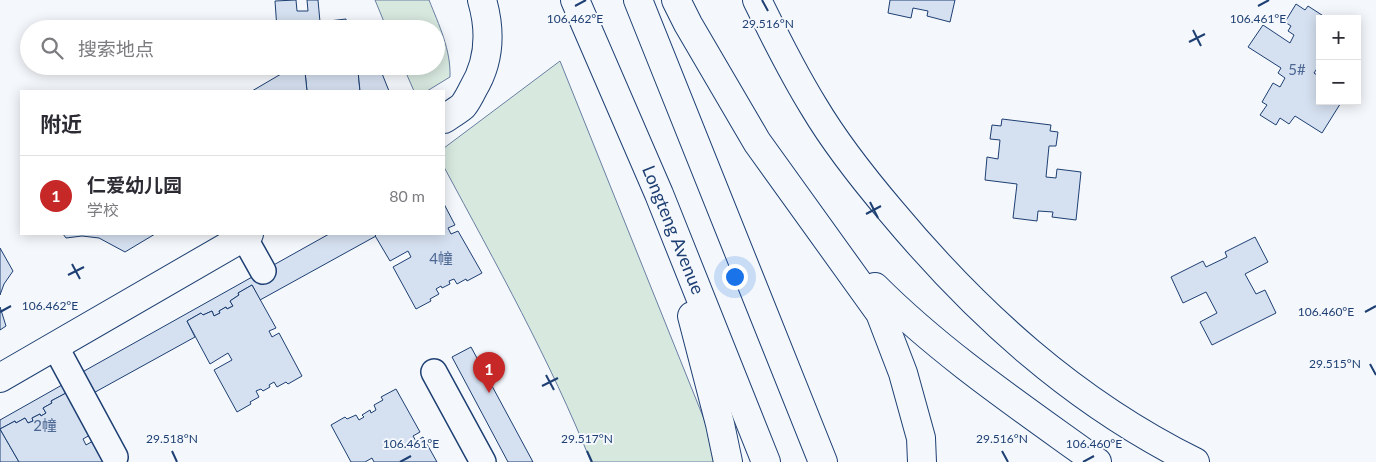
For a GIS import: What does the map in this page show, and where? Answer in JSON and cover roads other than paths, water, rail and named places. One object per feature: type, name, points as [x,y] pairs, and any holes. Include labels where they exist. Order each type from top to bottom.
[{"type":"main road","points":[[454,112],[475,86],[487,52],[487,18],[482,0]]},
{"type":"main road","points":[[454,112],[486,81],[499,58],[503,40],[503,17],[499,0]]},
{"type":"main road","name":"Longteng Avenue","points":[[575,0],[659,194],[766,462]]},
{"type":"main road","points":[[638,0],[823,462]]},
{"type":"main road","points":[[676,0],[757,142],[880,313],[904,373],[921,438],[922,462]]},
{"type":"main road","points":[[758,0],[781,49],[814,108],[855,168],[912,236],[967,295],[1028,351],[1078,392],[1148,437],[1195,462]]},
{"type":"main road","points":[[659,194],[720,424],[728,462]]},
{"type":"main road","points":[[0,378],[246,235]]},
{"type":"main road","points":[[824,236],[902,314],[952,356],[1097,462]]},
{"type":"lane","points":[[246,235],[263,271]]},
{"type":"lane","points":[[55,346],[115,457]]},
{"type":"lane","points":[[434,372],[482,462]]},
{"type":"place","name":"仁爱幼儿园","points":[[489,393]]}]
